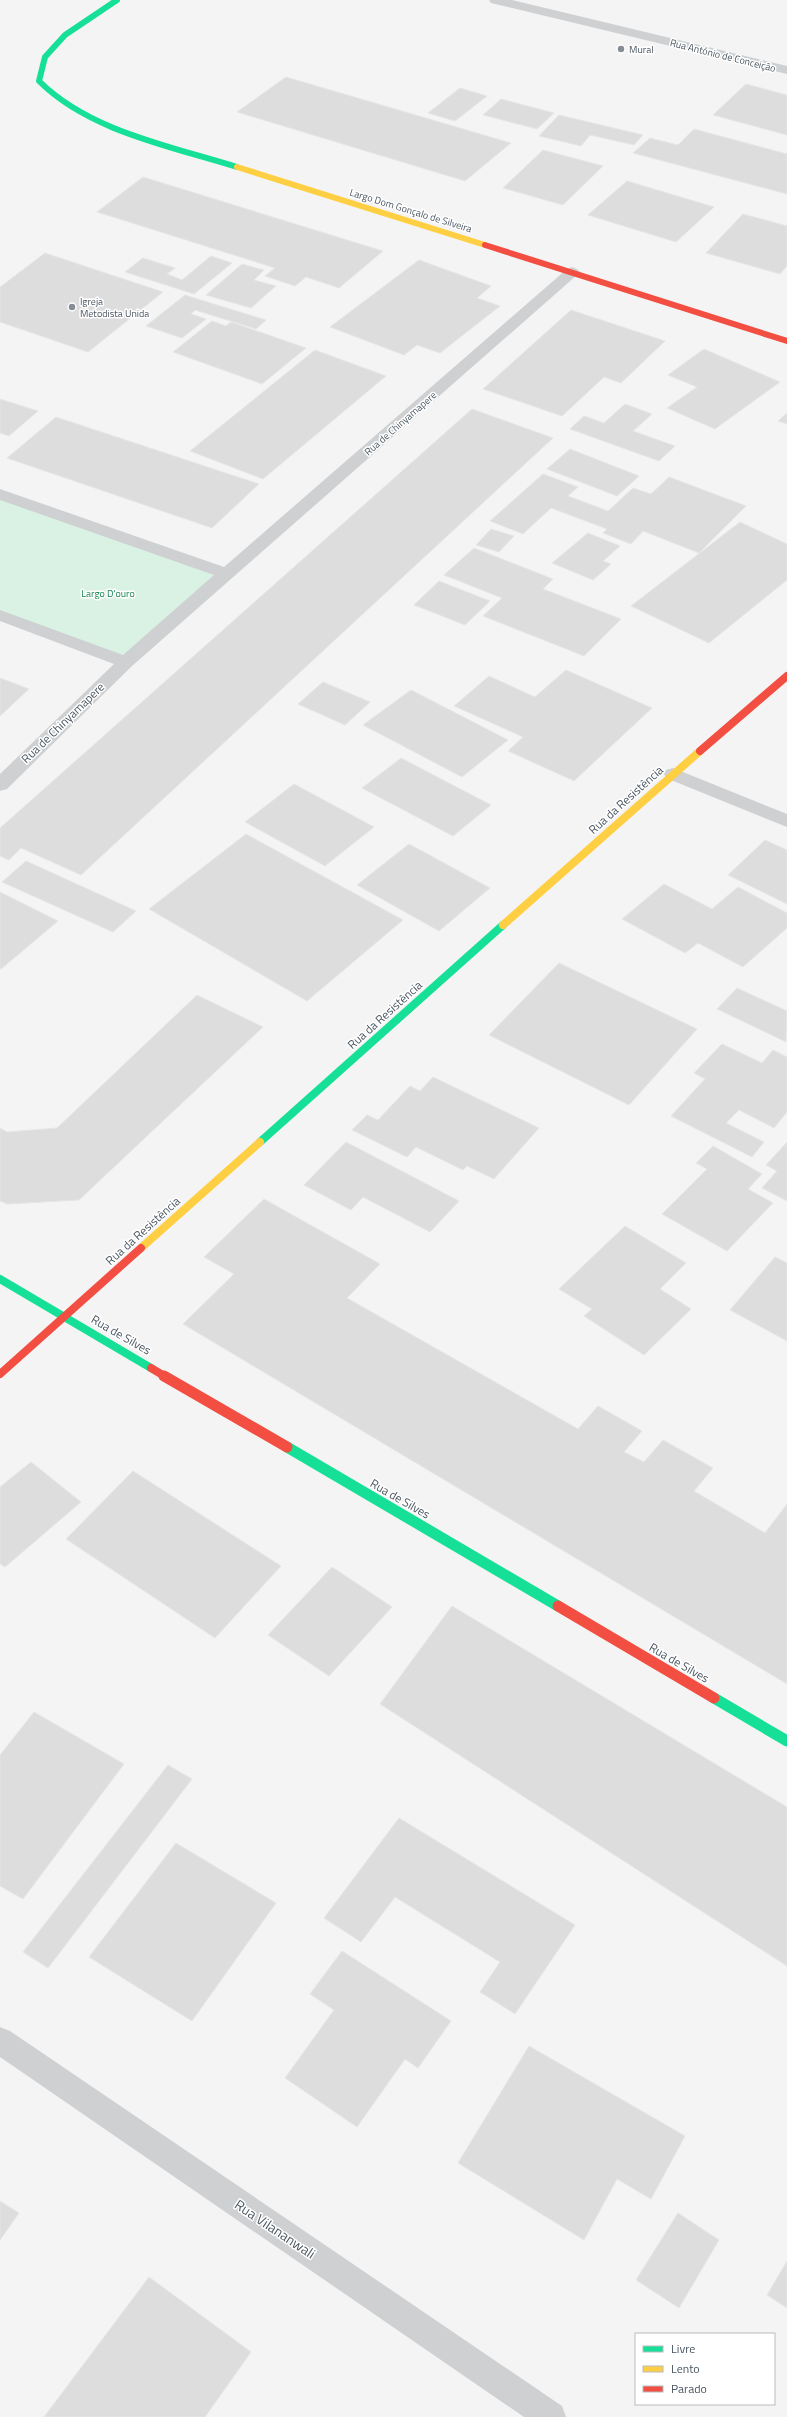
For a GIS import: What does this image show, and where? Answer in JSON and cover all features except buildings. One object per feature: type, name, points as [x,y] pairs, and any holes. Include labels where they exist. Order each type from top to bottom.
[{"type":"street","name":"Largo Dom Gonçalo de Silveira","points":[[117,0],[65,35],[45,58],[39,80],[56,98],[98,123],[787,341]]},
{"type":"street","name":"Rua António de Conceição","points":[[496,0],[787,70]]},
{"type":"street","name":"Rua de Chinyamapere","points":[[0,784],[126,662],[572,272]]},
{"type":"street","points":[[0,494],[227,574]]},
{"type":"street","points":[[0,615],[126,662]]},
{"type":"street","name":"Rua da Resistência","points":[[0,1374],[673,774],[787,676]]},
{"type":"street","points":[[673,774],[787,821]]},
{"type":"street","name":"Rua de Silves","points":[[0,1279],[66,1316],[787,1741]]},
{"type":"street","name":"Rua Vilananwali","points":[[0,2041],[551,2417]]},
{"type":"green space","name":"Largo D'ouro","points":[[0,494],[227,574],[126,662],[0,615]]},
{"type":"traffic: fast","points":[[117,0],[65,35],[45,57],[39,81],[56,98],[98,123],[237,167]]},
{"type":"traffic: fast","points":[[260,1142],[503,925]]},
{"type":"traffic: fast","points":[[0,1279],[151,1368]]},
{"type":"traffic: fast","points":[[287,1447],[558,1606]]},
{"type":"traffic: fast","points":[[714,1698],[787,1741]]},
{"type":"traffic: slow","points":[[237,167],[485,245]]},
{"type":"traffic: slow","points":[[503,925],[700,751]]},
{"type":"traffic: slow","points":[[141,1248],[260,1142]]},
{"type":"traffic: jam","points":[[485,245],[787,341]]},
{"type":"traffic: jam","points":[[700,751],[787,676]]},
{"type":"traffic: jam","points":[[0,1374],[141,1248]]},
{"type":"traffic: jam","points":[[151,1368],[287,1447]]},
{"type":"traffic: jam","points":[[558,1606],[714,1698]]},
{"type":"place","name":"Mural","points":[[621,49]]},
{"type":"place","name":"Igreja Metodista Unida","points":[[72,307]]}]
